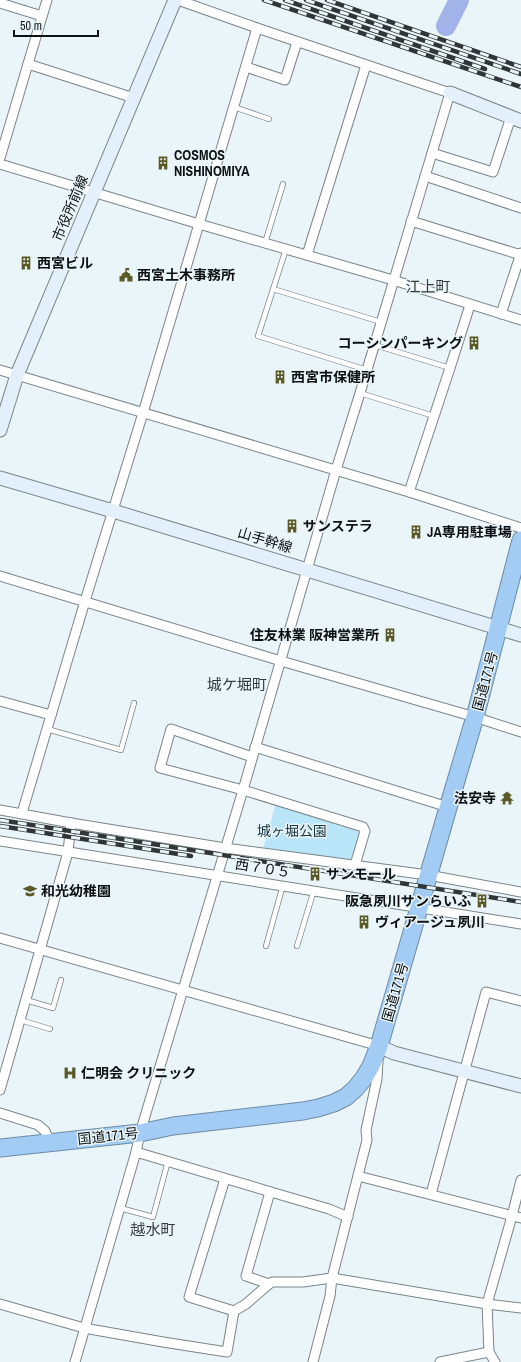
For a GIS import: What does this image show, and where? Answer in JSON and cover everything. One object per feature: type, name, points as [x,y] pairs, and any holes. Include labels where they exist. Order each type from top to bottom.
[{"type":"highway","name":"国道171号","points":[[0,1148],[140,1133],[173,1126],[303,1111],[346,1097],[355,1089],[371,1066],[379,1046],[475,717],[521,540]]},
{"type":"street","points":[[0,158],[47,0]]},
{"type":"street","points":[[177,0],[450,93],[516,119],[493,172],[432,153]]},
{"type":"street","name":"市役所前線","points":[[0,430],[17,375],[177,0]]},
{"type":"street","points":[[0,3],[42,16]]},
{"type":"street","points":[[22,813],[143,413],[257,28]]},
{"type":"street","points":[[246,67],[285,80],[298,42]]},
{"type":"street","points":[[28,64],[134,98]]},
{"type":"street","points":[[307,255],[366,65]]},
{"type":"street","points":[[75,1362],[136,1152],[140,1133],[243,790],[336,470],[450,93]]},
{"type":"street","points":[[0,164],[199,224],[393,280],[521,320]]},
{"type":"street","points":[[425,176],[521,208]]},
{"type":"street","points":[[412,221],[521,254],[501,314]]},
{"type":"street","points":[[409,492],[470,305]]},
{"type":"street","points":[[0,370],[409,492],[521,528]]},
{"type":"street","name":"山手幹線","points":[[0,478],[521,635]]},
{"type":"street","points":[[0,576],[521,732]]},
{"type":"street","points":[[0,701],[51,715]]},
{"type":"street","points":[[252,757],[171,729],[160,768],[243,790],[363,827],[365,831],[355,865]]},
{"type":"street","points":[[255,748],[448,807]]},
{"type":"street","points":[[0,810],[225,848],[428,875],[521,892]]},
{"type":"street","points":[[0,1090],[68,852],[71,823]]},
{"type":"street","name":"西７０５","points":[[0,841],[217,874],[521,924]]},
{"type":"street","points":[[0,938],[379,1046],[394,1053],[521,1086]]},
{"type":"street","points":[[431,1194],[486,992],[521,1001]]},
{"type":"street","points":[[312,1362],[330,1296],[332,1278],[367,1140],[366,1130],[377,1079],[379,1046]]},
{"type":"street","points":[[0,1113],[38,1125],[45,1131],[50,1142]]},
{"type":"street","points":[[136,1152],[329,1209],[348,1217]]},
{"type":"street","points":[[358,1176],[517,1217]]},
{"type":"street","points":[[225,1178],[189,1297],[234,1311],[246,1304],[272,1282],[303,1282],[332,1278],[487,1304],[521,1308]]},
{"type":"street","points":[[495,1362],[489,1352],[487,1304],[517,1217],[521,1180]]},
{"type":"street","points":[[269,1284],[246,1276],[270,1192]]},
{"type":"street","points":[[0,1304],[84,1328],[227,1352],[234,1311]]},
{"type":"street","points":[[440,1362],[489,1352]]},
{"type":"lane","points":[[234,107],[269,119]]},
{"type":"lane","points":[[265,243],[283,184]]},
{"type":"lane","points":[[286,249],[258,336],[367,370]]},
{"type":"lane","points":[[273,288],[381,322]]},
{"type":"lane","points":[[375,345],[450,368]]},
{"type":"lane","points":[[360,393],[434,416]]},
{"type":"lane","points":[[47,729],[121,750],[134,703]]},
{"type":"lane","points":[[266,946],[283,885]]},
{"type":"lane","points":[[297,946],[314,890]]},
{"type":"lane","points":[[26,1000],[53,1008],[61,980]]},
{"type":"lane","points":[[20,1020],[50,1029]]},
{"type":"lane","points":[[120,1208],[152,1216],[168,1161]]},
{"type":"green space","name":"城ヶ堀公園","points":[[276,803],[353,827],[360,834],[353,857],[345,862],[263,849]]},
{"type":"waterway","points":[[446,26],[459,0]]},
{"type":"railway","points":[[264,0],[521,87]]},
{"type":"railway","points":[[285,0],[485,69]]},
{"type":"railway","points":[[306,0],[521,74]]},
{"type":"railway","points":[[327,0],[521,67]]},
{"type":"railway","points":[[0,820],[521,902]]},
{"type":"railway","points":[[0,826],[191,856]]},
{"type":"place","name":"COSMOS NISHINOMIYA","points":[[163,163]]},
{"type":"place","name":"西宮ビル","points":[[26,263]]},
{"type":"place","name":"西宮土木事務所","points":[[126,275]]},
{"type":"place","name":"コーシンパーキング","points":[[474,343]]},
{"type":"place","name":"西宮市保健所","points":[[280,377]]},
{"type":"place","name":"サンステラ","points":[[292,526]]},
{"type":"place","name":"JA専用駐車場","points":[[416,532]]},
{"type":"place","name":"住友林業 阪神営業所","points":[[390,635]]},
{"type":"place","name":"法安寺","points":[[507,798]]},
{"type":"place","name":"サンモール","points":[[315,874]]},
{"type":"place","name":"和光幼稚園","points":[[30,891]]},
{"type":"place","name":"阪急夙川サンらいふ","points":[[482,901]]},
{"type":"place","name":"ヴィアージュ夙川","points":[[364,922]]},
{"type":"place","name":"仁明会 クリニック","points":[[70,1073]]},
{"type":"district","name":"江上町","points":[[428,287]]},
{"type":"district","name":"城ケ堀町","points":[[237,685]]},
{"type":"district","name":"越水町","points":[[153,1230]]}]
